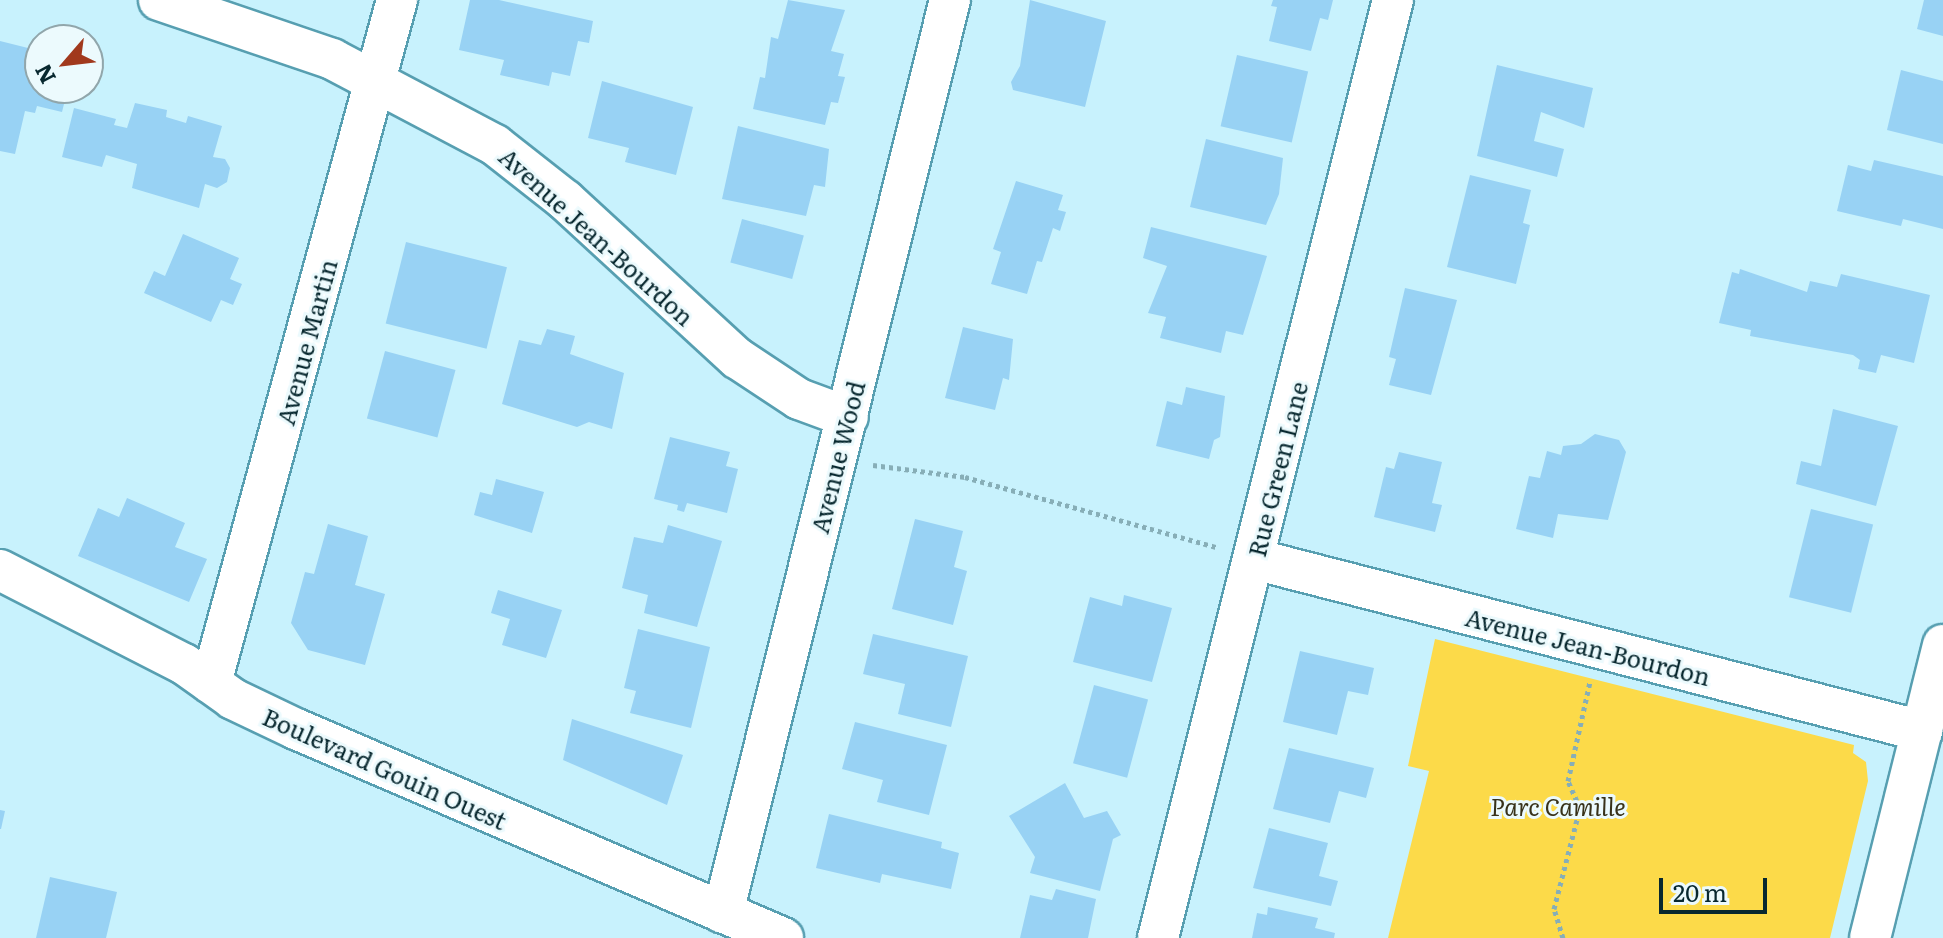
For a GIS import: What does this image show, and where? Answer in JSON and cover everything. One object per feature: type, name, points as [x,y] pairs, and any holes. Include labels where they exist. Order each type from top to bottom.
[{"type":"street","name":"Avenue Jean-Bourdon","points":[[159,0],[270,34],[376,81],[495,145],[565,200],[737,358],[799,399],[848,417]]},
{"type":"street","name":"Avenue Martin","points":[[211,683],[397,0]]},
{"type":"street","name":"Avenue Wood","points":[[723,913],[950,0]]},
{"type":"street","name":"Rue Green Lane","points":[[1158,938],[1239,554],[1393,0]]},
{"type":"street","name":"Avenue Jean-Bourdon","points":[[1239,554],[1596,649],[1922,731]]},
{"type":"street","name":"Boulevard Gouin Ouest","points":[[0,570],[184,664],[211,683],[296,729],[783,938]]},
{"type":"street","points":[[1870,938],[1943,645]]},
{"type":"path","points":[[868,465],[965,477],[1239,554]]},
{"type":"path","points":[[1563,938],[1554,909],[1580,808],[1578,794],[1568,781],[1596,649]]},
{"type":"green space","name":"Parc Camille","points":[[1435,639],[1854,745],[1853,753],[1866,762],[1868,781],[1830,938],[1388,938],[1429,771],[1408,766]]},
{"type":"building","points":[[470,0],[499,0],[593,21],[589,43],[578,41],[570,76],[552,72],[549,86],[500,75],[504,60],[459,50]]},
{"type":"building","points":[[788,0],[845,10],[831,51],[844,54],[838,76],[845,77],[838,103],[831,102],[825,125],[753,109],[760,77],[765,78],[771,37],[778,39]]},
{"type":"building","points":[[1030,0],[1106,21],[1085,107],[1013,90],[1011,82],[1020,66]]},
{"type":"building","points":[[1273,0],[1333,0],[1328,20],[1320,18],[1311,51],[1269,41],[1277,7],[1271,6]]},
{"type":"building","points":[[1924,0],[1943,0],[1943,36],[1917,29]]},
{"type":"building","points":[[0,41],[24,47],[24,104],[64,104],[62,112],[37,106],[35,113],[25,111],[15,154],[0,151]]},
{"type":"building","points":[[1237,55],[1308,71],[1292,143],[1221,126]]},
{"type":"building","points":[[1497,65],[1593,88],[1584,128],[1541,112],[1534,141],[1564,149],[1557,177],[1477,156]]},
{"type":"building","points":[[1901,70],[1943,81],[1943,144],[1887,130]]},
{"type":"building","points":[[602,81],[693,107],[676,175],[625,162],[629,148],[588,138]]},
{"type":"building","points":[[135,103],[167,110],[166,117],[186,123],[188,116],[222,126],[213,157],[225,159],[230,168],[227,182],[217,188],[205,184],[199,208],[132,188],[137,164],[106,155],[102,167],[62,157],[74,108],[116,119],[114,125],[127,128]]},
{"type":"building","points":[[738,126],[829,149],[825,187],[814,185],[806,216],[722,199]]},
{"type":"building","points":[[1206,139],[1283,158],[1279,194],[1266,225],[1190,207]]},
{"type":"building","points":[[1874,160],[1943,176],[1943,229],[1903,219],[1901,226],[1837,211],[1848,165],[1871,171]]},
{"type":"building","points":[[1470,175],[1531,190],[1523,223],[1530,225],[1516,284],[1447,267]]},
{"type":"building","points":[[1016,181],[1063,195],[1058,210],[1066,212],[1060,231],[1053,228],[1042,262],[1037,261],[1027,294],[991,284],[1001,252],[993,249]]},
{"type":"building","points":[[742,219],[804,236],[792,279],[730,262]]},
{"type":"building","points":[[1151,227],[1267,256],[1243,335],[1226,331],[1221,353],[1160,338],[1166,317],[1148,313],[1167,266],[1143,258]]},
{"type":"building","points":[[183,234],[239,258],[230,279],[242,284],[233,305],[221,300],[211,322],[144,293],[154,271],[165,276]]},
{"type":"building","points":[[406,242],[507,267],[487,349],[386,324]]},
{"type":"building","points":[[1740,269],[1807,292],[1810,281],[1837,287],[1841,274],[1930,295],[1914,363],[1881,355],[1876,373],[1858,369],[1860,360],[1853,355],[1750,336],[1751,330],[1719,323],[1732,272],[1739,274]]},
{"type":"building","points":[[1405,288],[1457,300],[1431,395],[1389,385],[1396,359],[1389,357]]},
{"type":"building","points":[[963,327],[1013,339],[1009,380],[1003,378],[995,410],[945,398]]},
{"type":"building","points":[[547,329],[575,336],[570,354],[624,373],[612,429],[589,422],[577,427],[502,404],[519,340],[541,345]]},
{"type":"building","points":[[385,351],[456,370],[437,438],[367,419]]},
{"type":"building","points":[[1186,387],[1225,396],[1220,437],[1214,440],[1209,459],[1156,446],[1167,401],[1182,405]]},
{"type":"building","points":[[1833,409],[1898,426],[1876,506],[1796,484],[1801,461],[1821,466]]},
{"type":"building","points":[[1595,434],[1619,440],[1626,452],[1608,520],[1558,514],[1553,538],[1516,529],[1529,476],[1540,478],[1547,451],[1561,455],[1563,446],[1581,444]]},
{"type":"building","points":[[670,437],[730,452],[726,466],[738,469],[727,513],[687,503],[684,512],[677,510],[678,505],[654,499]]},
{"type":"building","points":[[1399,452],[1442,462],[1432,503],[1442,505],[1435,532],[1374,517],[1386,467],[1394,469]]},
{"type":"building","points":[[496,479],[544,492],[532,533],[474,515],[480,492],[492,495]]},
{"type":"building","points":[[127,498],[185,523],[175,547],[207,559],[189,602],[78,556],[98,508],[119,517]]},
{"type":"building","points":[[1811,509],[1873,524],[1851,613],[1789,597]]},
{"type":"building","points":[[915,519],[963,531],[954,567],[967,571],[953,625],[892,609]]},
{"type":"building","points":[[328,524],[368,536],[355,585],[385,594],[365,665],[308,650],[291,623],[305,572],[314,574]]},
{"type":"building","points":[[668,525],[722,541],[697,627],[644,613],[648,595],[622,588],[634,537],[663,543]]},
{"type":"building","points":[[498,590],[562,610],[546,658],[502,645],[510,619],[491,613]]},
{"type":"building","points":[[1124,595],[1172,608],[1152,682],[1073,662],[1090,597],[1122,606]]},
{"type":"building","points":[[638,629],[710,647],[691,728],[630,713],[636,691],[624,688]]},
{"type":"building","points":[[873,634],[968,656],[951,727],[898,714],[905,684],[863,674]]},
{"type":"building","points":[[1300,651],[1374,668],[1368,695],[1348,691],[1337,735],[1283,722]]},
{"type":"building","points":[[1094,685],[1148,699],[1127,778],[1073,763]]},
{"type":"building","points":[[572,719],[683,755],[667,805],[563,760]]},
{"type":"building","points":[[855,722],[947,745],[929,815],[877,802],[883,780],[842,769]]},
{"type":"building","points":[[1289,748],[1374,768],[1366,798],[1339,791],[1330,823],[1273,809]]},
{"type":"building","points":[[1065,783],[1084,818],[1107,811],[1121,835],[1113,839],[1100,891],[1030,873],[1035,857],[1009,816]]},
{"type":"building","points":[[0,810],[5,811],[1,829],[0,829]]},
{"type":"building","points":[[829,814],[942,842],[941,848],[959,853],[951,889],[882,874],[880,883],[816,868]]},
{"type":"building","points":[[1269,828],[1328,843],[1319,876],[1338,881],[1331,906],[1253,888]]},
{"type":"building","points":[[50,877],[117,892],[106,938],[36,938]]},
{"type":"building","points":[[1056,889],[1096,899],[1088,938],[1020,938],[1030,895],[1052,900]]},
{"type":"building","points":[[1268,907],[1318,918],[1315,928],[1335,933],[1334,938],[1252,938],[1257,913],[1267,915]]}]
